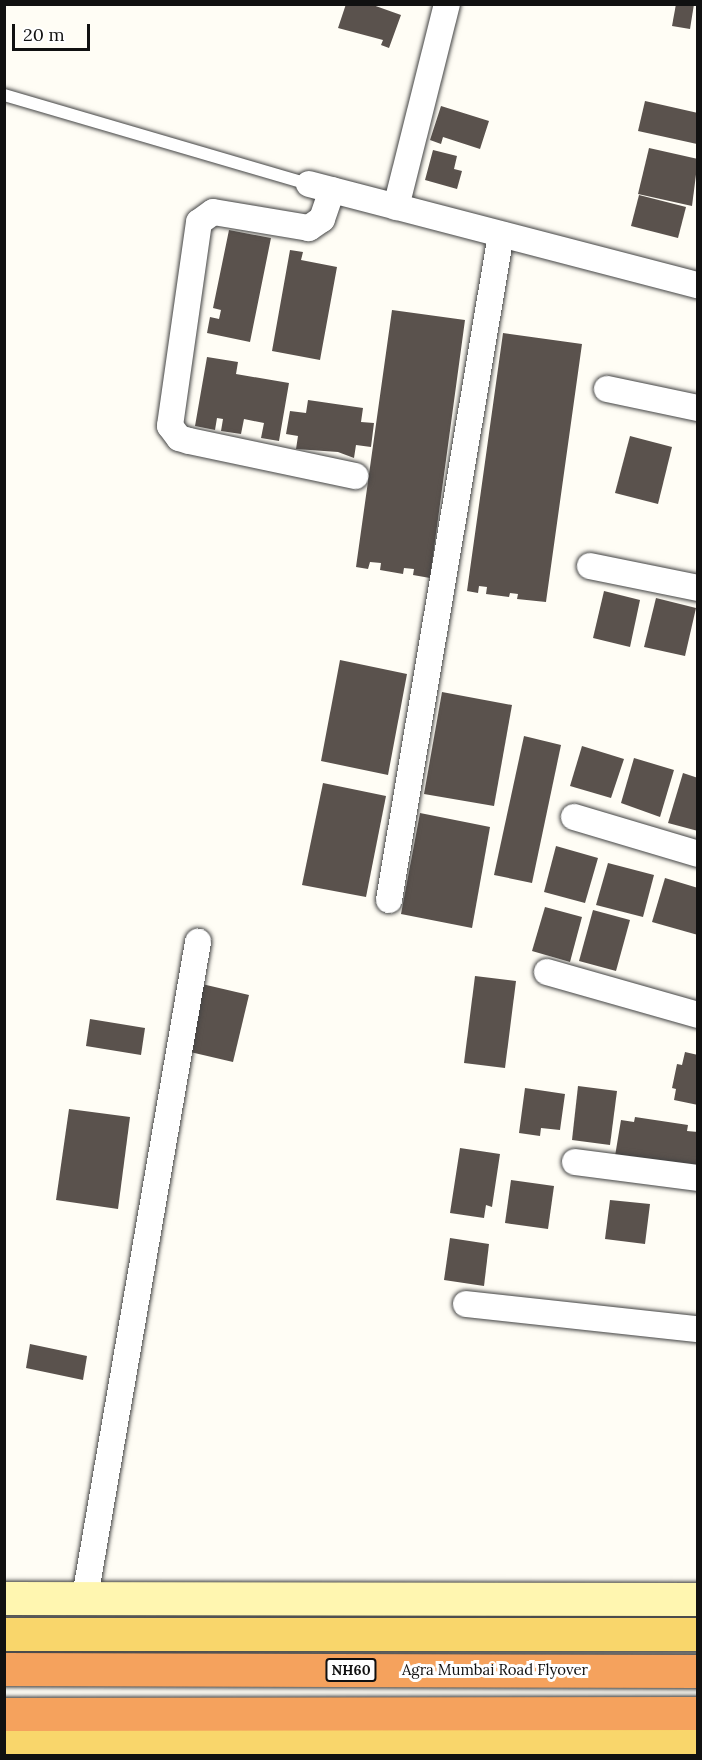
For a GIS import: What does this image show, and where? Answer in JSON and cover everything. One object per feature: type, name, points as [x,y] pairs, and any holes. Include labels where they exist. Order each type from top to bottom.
[{"type":"highway","name":"Agra Mumbai Road Flyover","points":[[4,1669],[698,1671]]},
{"type":"highway","points":[[4,1714],[698,1713]]},
{"type":"main road","points":[[4,1634],[698,1634]]},
{"type":"main road","points":[[4,1742],[698,1744]]},
{"type":"street","points":[[396,207],[447,4]]},
{"type":"street","points":[[355,476],[189,441],[179,438],[170,426],[199,222],[213,212],[309,228],[322,219],[320,187],[698,285]]},
{"type":"street","points":[[389,900],[501,234]]},
{"type":"street","points":[[607,389],[698,408]]},
{"type":"street","points":[[590,566],[698,588]]},
{"type":"street","points":[[574,818],[698,854]]},
{"type":"street","points":[[85,1597],[198,942]]},
{"type":"street","points":[[547,972],[698,1015]]},
{"type":"street","points":[[575,1162],[698,1178]]},
{"type":"street","points":[[466,1304],[698,1329]]},
{"type":"street","points":[[4,1598],[698,1599]]},
{"type":"lane","points":[[4,95],[320,187]]},
{"type":"building","points":[[346,4],[370,4],[401,15],[389,48],[381,45],[383,40],[338,28]]},
{"type":"building","points":[[676,4],[694,4],[690,29],[672,26]]},
{"type":"building","points":[[645,101],[698,113],[697,144],[638,131]]},
{"type":"building","points":[[441,106],[489,121],[480,149],[443,137],[441,144],[430,140]]},
{"type":"building","points":[[649,148],[698,159],[692,206],[638,194]]},
{"type":"building","points":[[433,150],[457,156],[454,169],[462,171],[457,189],[425,180]]},
{"type":"building","points":[[639,195],[686,207],[678,238],[631,226]]},
{"type":"building","points":[[229,230],[271,238],[250,342],[207,333],[210,317],[219,319],[221,310],[213,308]]},
{"type":"building","points":[[290,250],[303,252],[301,260],[337,267],[320,360],[272,351]]},
{"type":"building","points":[[392,310],[465,320],[430,578],[413,575],[414,569],[404,568],[403,574],[380,570],[381,563],[370,562],[368,569],[356,567]]},
{"type":"building","points":[[503,333],[582,344],[546,602],[517,599],[518,594],[510,593],[509,597],[486,594],[487,587],[479,586],[478,593],[467,591]]},
{"type":"building","points":[[207,357],[238,362],[236,374],[289,383],[279,441],[261,438],[264,423],[244,419],[241,434],[221,431],[223,419],[217,418],[215,430],[195,426]]},
{"type":"building","points":[[308,400],[363,408],[361,422],[374,423],[371,447],[356,445],[354,458],[338,452],[296,449],[298,436],[286,434],[290,411],[306,413]]},
{"type":"building","points":[[630,436],[672,447],[658,504],[615,493]]},
{"type":"building","points":[[604,591],[640,600],[630,647],[593,638]]},
{"type":"building","points":[[656,598],[696,608],[685,656],[644,647]]},
{"type":"building","points":[[340,660],[407,674],[388,775],[321,761]]},
{"type":"building","points":[[442,692],[512,705],[494,806],[424,794]]},
{"type":"building","points":[[524,736],[561,745],[532,883],[494,875]]},
{"type":"building","points":[[582,746],[624,759],[611,798],[570,786]]},
{"type":"building","points":[[634,758],[674,770],[660,817],[621,803]]},
{"type":"building","points":[[683,773],[698,778],[698,831],[668,823]]},
{"type":"building","points":[[323,783],[386,796],[366,897],[302,885]]},
{"type":"building","points":[[420,813],[490,827],[472,928],[401,914]]},
{"type":"building","points":[[556,846],[598,858],[585,903],[544,892]]},
{"type":"building","points":[[608,863],[654,875],[643,917],[596,905]]},
{"type":"building","points":[[665,878],[698,888],[698,935],[652,922]]},
{"type":"building","points":[[545,907],[582,917],[570,962],[532,951]]},
{"type":"building","points":[[593,910],[630,920],[616,971],[579,961]]},
{"type":"building","points":[[475,976],[516,981],[505,1068],[464,1063]]},
{"type":"building","points":[[202,984],[249,995],[233,1062],[186,1051]]},
{"type":"building","points":[[90,1019],[145,1028],[141,1055],[86,1046]]},
{"type":"building","points":[[685,1052],[698,1055],[698,1105],[674,1100],[676,1089],[672,1088],[677,1064],[682,1065]]},
{"type":"building","points":[[578,1086],[617,1091],[610,1145],[572,1140]]},
{"type":"building","points":[[525,1088],[565,1094],[560,1130],[541,1128],[540,1136],[519,1133]]},
{"type":"building","points":[[69,1109],[130,1117],[118,1209],[56,1200]]},
{"type":"building","points":[[635,1117],[688,1125],[687,1131],[698,1132],[696,1169],[615,1156],[621,1120],[634,1122]]},
{"type":"building","points":[[460,1148],[500,1154],[492,1207],[486,1205],[484,1218],[450,1213]]},
{"type":"building","points":[[511,1180],[554,1186],[548,1229],[505,1223]]},
{"type":"building","points":[[610,1200],[650,1204],[645,1244],[605,1239]]},
{"type":"building","points":[[450,1238],[489,1244],[484,1286],[444,1280]]},
{"type":"building","points":[[30,1344],[87,1356],[83,1380],[26,1368]]}]
